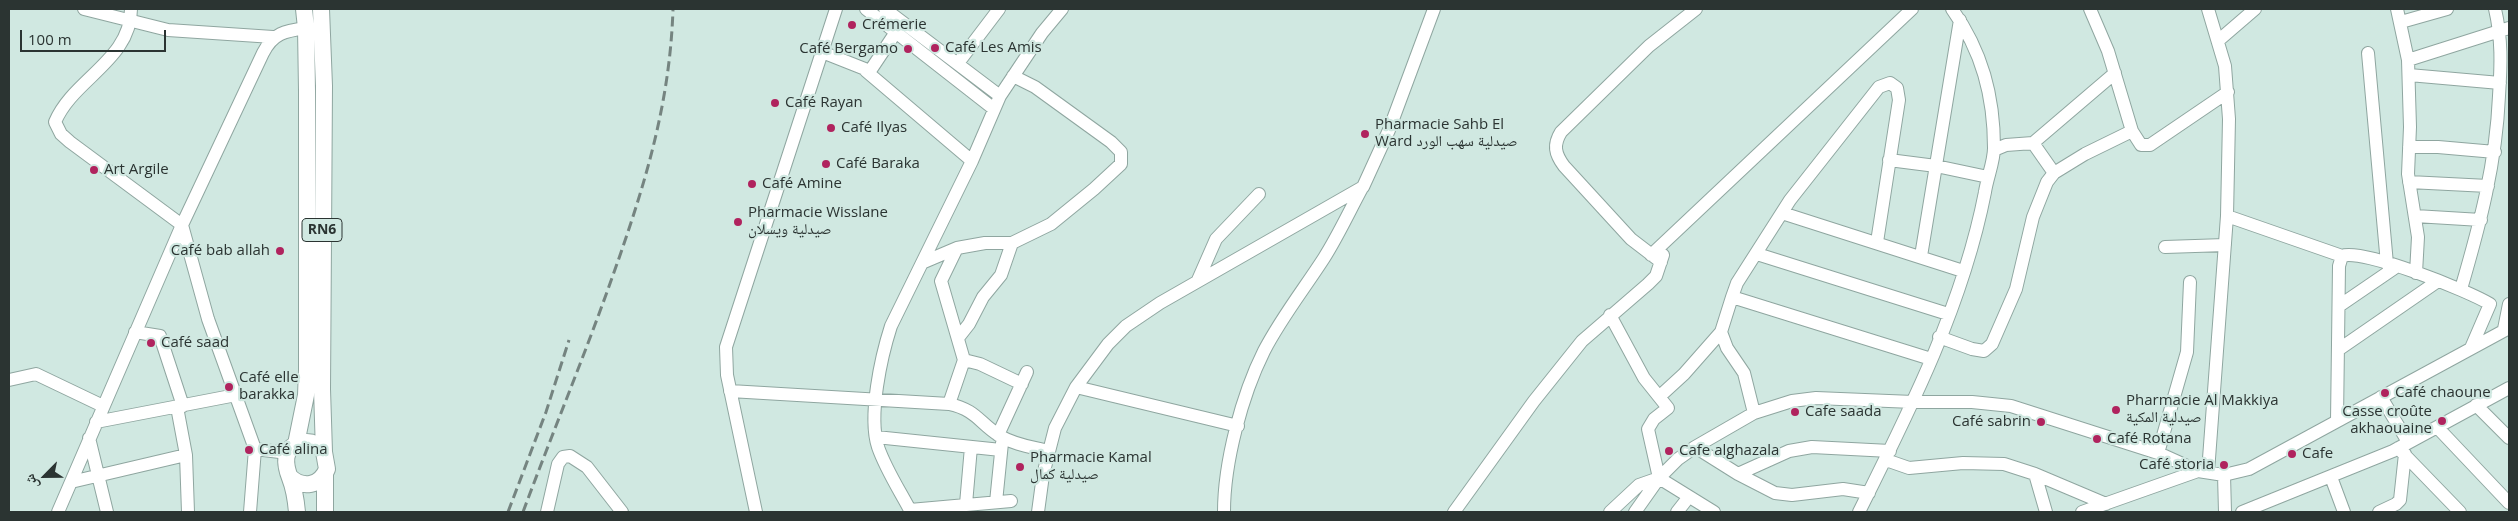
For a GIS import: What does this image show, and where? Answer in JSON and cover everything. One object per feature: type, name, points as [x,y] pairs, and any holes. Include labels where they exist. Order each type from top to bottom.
[{"type":"main road","name":"RN6","points":[[298,512],[290,477],[285,466],[292,449],[306,395],[306,28],[304,9]]},
{"type":"main road","name":"RN6","points":[[321,9],[324,86],[322,389],[324,452],[328,463],[324,474],[324,512]]},
{"type":"main road","points":[[292,449],[302,442],[315,444],[324,452]]},
{"type":"main road","points":[[290,477],[301,484],[308,485],[320,480],[324,474]]},
{"type":"street","points":[[84,9],[168,30],[273,37],[284,32],[306,28]]},
{"type":"street","points":[[131,9],[131,22],[112,56],[60,111],[55,122],[61,134],[70,142],[182,225],[208,319],[255,449],[250,512]]},
{"type":"street","points":[[756,512],[725,360],[730,330],[836,9]]},
{"type":"street","points":[[866,9],[994,109]]},
{"type":"street","points":[[885,9],[1000,96]]},
{"type":"street","points":[[958,63],[1000,9]]},
{"type":"street","points":[[1011,501],[910,511],[882,456],[876,437],[877,399],[884,349],[891,326],[972,161],[1000,96],[1042,33],[1062,9]]},
{"type":"street","points":[[1224,512],[1226,481],[1238,426],[1252,376],[1265,350],[1338,235],[1363,187],[1389,130],[1434,9]]},
{"type":"street","points":[[1656,259],[1631,239],[1564,166],[1557,155],[1556,141],[1561,132],[1649,46],[1696,9]]},
{"type":"street","points":[[1454,512],[1534,401],[1582,341],[1656,276],[1656,259],[1667,241],[1912,9]]},
{"type":"street","points":[[1859,512],[1913,402],[1940,337],[1982,208],[1994,150],[1990,90],[1982,62],[1960,20],[1952,9]]},
{"type":"street","points":[[2090,9],[2115,73],[2132,131],[2141,145],[2150,145],[2228,92]]},
{"type":"street","points":[[2203,471],[2225,244],[2229,119],[2225,66],[2208,9]]},
{"type":"street","points":[[2218,40],[2254,9]]},
{"type":"street","points":[[2397,9],[2408,60],[2409,182],[2418,244],[2416,273]]},
{"type":"street","points":[[2401,22],[2447,9]]},
{"type":"street","points":[[2460,289],[2481,220],[2495,152],[2505,30],[2495,9]]},
{"type":"street","points":[[1921,256],[1960,20]]},
{"type":"street","points":[[2408,60],[2505,30]]},
{"type":"street","points":[[866,71],[873,68],[896,32]]},
{"type":"street","points":[[58,512],[182,225],[263,53],[273,37]]},
{"type":"street","points":[[822,52],[866,71],[972,161]]},
{"type":"street","points":[[2368,53],[2392,265]]},
{"type":"street","points":[[1994,150],[2006,145],[2033,143],[2115,73]]},
{"type":"street","points":[[2409,75],[2500,83]]},
{"type":"street","points":[[924,262],[957,248],[985,243],[1012,243],[1051,224],[1082,200],[1121,164],[1123,157],[1119,149],[1111,142],[1061,105],[1013,76]]},
{"type":"street","points":[[1660,396],[1684,374],[1721,332],[1737,283],[1782,213],[1879,87],[1890,84],[1896,88],[1899,100],[1877,242]]},
{"type":"street","points":[[1940,337],[1972,349],[1984,351],[1992,344],[2016,289],[2033,218],[2047,182],[2054,173],[2086,154],[2132,131]]},
{"type":"street","points":[[2033,143],[2054,173]]},
{"type":"street","points":[[2409,147],[2438,147],[2495,152]]},
{"type":"street","points":[[1889,160],[1936,166],[1988,177]]},
{"type":"street","points":[[2409,182],[2488,186]]},
{"type":"street","points":[[1038,512],[1048,451],[1059,419],[1076,386],[1092,362],[1126,326],[1198,280],[1285,233],[1363,187]]},
{"type":"street","points":[[1198,280],[1208,253],[1220,234],[1260,194]]},
{"type":"street","points":[[1782,213],[1963,271]]},
{"type":"street","points":[[1635,512],[1659,478],[1678,459],[1695,447],[1754,413],[1792,401],[1816,398],[1913,402],[1972,402],[2011,406],[2158,453],[2203,471],[2224,475],[2248,469],[2507,329],[2509,306],[2490,304],[2460,289],[2416,273],[2351,254],[2342,256],[2227,216]]},
{"type":"street","points":[[2415,216],[2481,220]]},
{"type":"street","points":[[958,338],[983,297],[1001,275],[1012,243]]},
{"type":"street","points":[[2165,247],[2225,244]]},
{"type":"street","points":[[949,404],[964,360],[941,281],[957,248]]},
{"type":"street","points":[[1757,254],[1948,314]]},
{"type":"street","points":[[2337,421],[2339,266],[2342,256]]},
{"type":"street","points":[[2339,306],[2392,265]]},
{"type":"street","points":[[2338,350],[2438,281]]},
{"type":"street","points":[[2158,453],[2187,352],[2190,282]]},
{"type":"street","points":[[1732,297],[1931,359]]},
{"type":"street","points":[[2471,348],[2490,304]]},
{"type":"street","points":[[1610,315],[1644,378],[1668,408],[1652,422],[1648,432],[1657,462],[1659,478],[1688,498],[1714,512]]},
{"type":"street","points":[[135,332],[160,336],[180,407],[186,455],[188,512]]},
{"type":"street","points":[[1721,332],[1726,348],[1744,373],[1754,413]]},
{"type":"street","points":[[964,360],[1025,378],[1001,441],[996,502]]},
{"type":"street","points":[[9,380],[36,374],[103,406]]},
{"type":"street","points":[[1076,386],[1238,426]]},
{"type":"street","points":[[2242,512],[2404,448],[2436,427],[2509,388]]},
{"type":"street","points":[[730,391],[949,404],[967,409],[1001,441]]},
{"type":"street","points":[[96,422],[236,395]]},
{"type":"street","points":[[2380,397],[2404,448],[2460,512]]},
{"type":"street","points":[[2476,405],[2509,438]]},
{"type":"street","points":[[2436,427],[2509,503]]},
{"type":"street","points":[[876,437],[971,447],[1001,441],[1048,451]]},
{"type":"street","points":[[89,438],[107,512]]},
{"type":"street","points":[[966,504],[971,447]]},
{"type":"street","points":[[1695,447],[1738,474],[1769,490],[1785,495],[1830,489],[1856,489],[1869,493]]},
{"type":"street","points":[[1738,474],[1789,452],[1812,447],[1888,456],[1909,468],[1964,463],[1996,464],[2035,474],[2106,504]]},
{"type":"street","points":[[2379,512],[2394,509],[2400,500],[2404,448]]},
{"type":"street","points":[[255,449],[292,449]]},
{"type":"street","points":[[71,482],[186,455]]},
{"type":"street","points":[[547,512],[558,464],[567,456],[587,467],[622,512]]},
{"type":"street","points":[[2082,512],[2203,471]]},
{"type":"street","points":[[2035,474],[2046,512]]},
{"type":"street","points":[[2224,475],[2225,512]]},
{"type":"street","points":[[1610,512],[1639,485],[1659,478]]},
{"type":"street","points":[[2331,478],[2344,512]]},
{"type":"street","points":[[1678,512],[1688,498]]},
{"type":"railway","points":[[523,512],[601,308],[645,179],[667,79],[673,9]]},
{"type":"railway","points":[[508,512],[546,412],[569,340]]},
{"type":"place","name":"Crémerie","points":[[852,25]]},
{"type":"place","name":"Café Les Amis","points":[[935,48]]},
{"type":"place","name":"Café Bergamo","points":[[908,49]]},
{"type":"place","name":"Café Rayan","points":[[775,103]]},
{"type":"place","name":"Café Ilyas","points":[[831,128]]},
{"type":"place","name":"Pharmacie Sahb El Ward صيدلية سهب الورد","points":[[1365,134]]},
{"type":"place","name":"Café Baraka","points":[[826,164]]},
{"type":"place","name":"Art Argile","points":[[94,170]]},
{"type":"place","name":"Café Amine","points":[[752,184]]},
{"type":"place","name":"Pharmacie Wisslane صيدلية ويسلان","points":[[738,222]]},
{"type":"place","name":"Café bab allah","points":[[280,251]]},
{"type":"place","name":"Café saad","points":[[151,343]]},
{"type":"place","name":"Café elle barakka","points":[[229,387]]},
{"type":"place","name":"Café chaoune","points":[[2385,393]]},
{"type":"place","name":"Pharmacie Al Makkiya صيدلية المكية","points":[[2116,410]]},
{"type":"place","name":"Cafe saada","points":[[1795,412]]},
{"type":"place","name":"Casse croûte akhaouaine","points":[[2442,421]]},
{"type":"place","name":"Café sabrin","points":[[2041,422]]},
{"type":"place","name":"Café Rotana","points":[[2097,439]]},
{"type":"place","name":"Café alina","points":[[249,450]]},
{"type":"place","name":"Cafe alghazala","points":[[1669,451]]},
{"type":"place","name":"Cafe","points":[[2292,454]]},
{"type":"place","name":"Café storia","points":[[2224,465]]},
{"type":"place","name":"Pharmacie Kamal صيدلية كمال","points":[[1020,467]]}]
